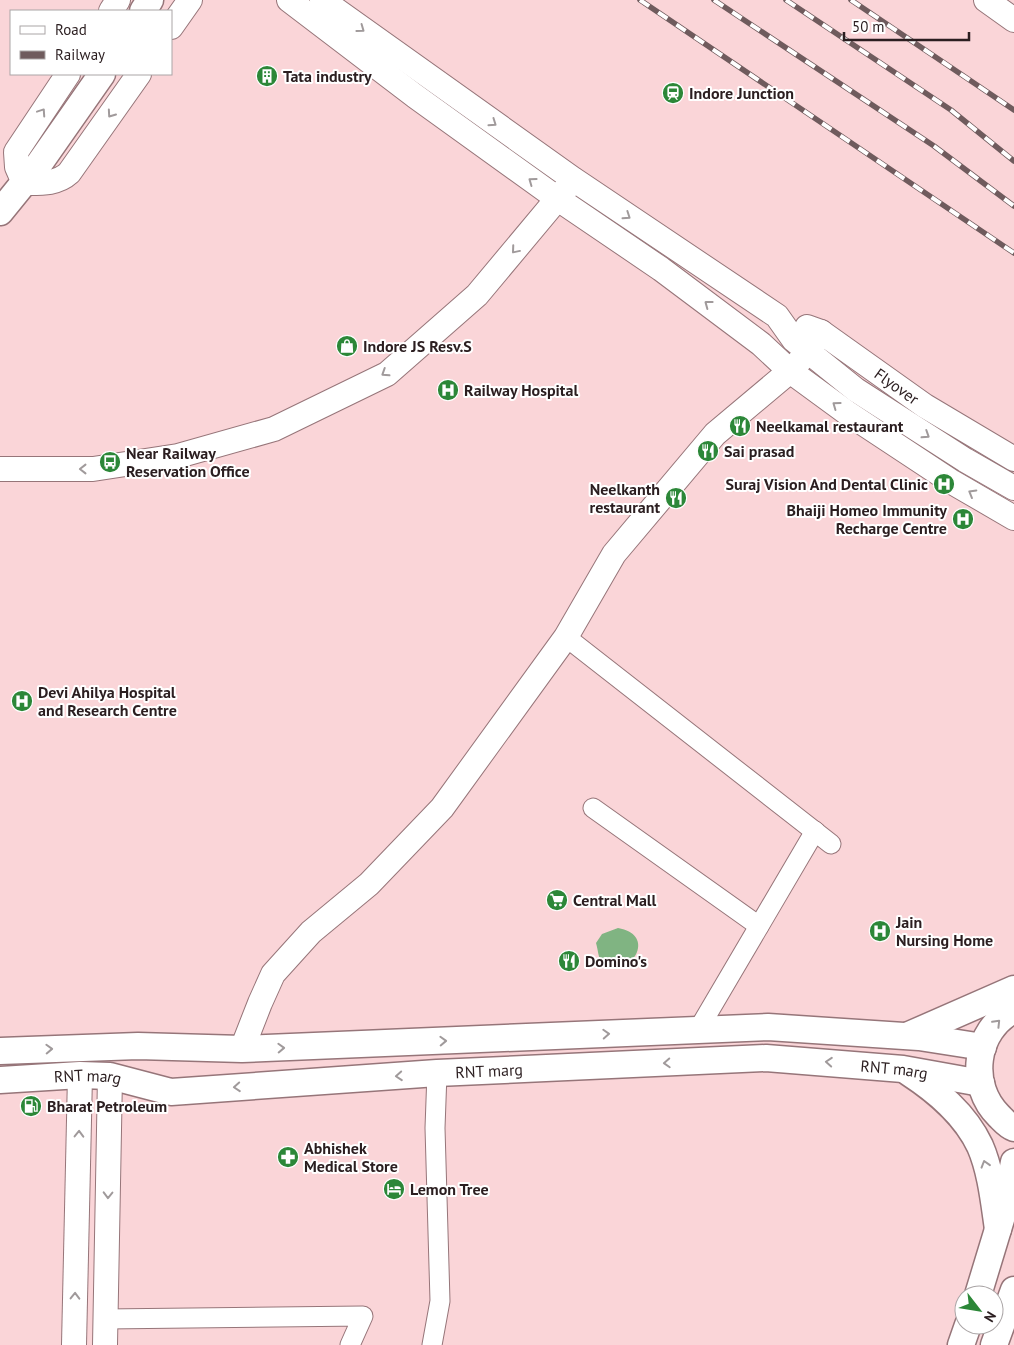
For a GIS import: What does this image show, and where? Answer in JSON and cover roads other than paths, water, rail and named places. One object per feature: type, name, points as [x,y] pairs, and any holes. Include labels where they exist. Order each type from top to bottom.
[{"type":"main road","points":[[0,212],[32,174],[101,75]]},
{"type":"main road","points":[[906,1036],[949,1019],[1014,989]]},
{"type":"main road","points":[[1014,1010],[1006,1014],[990,1031],[981,1052],[978,1074],[984,1097],[989,1106],[1014,1128]]},
{"type":"main road","name":"RNT marg","points":[[0,1051],[138,1046],[242,1049],[768,1027],[906,1036],[983,1047]]},
{"type":"main road","name":"RNT marg","points":[[0,1080],[110,1085],[171,1092],[437,1073],[766,1058],[903,1069],[981,1083]]},
{"type":"main road","points":[[903,1069],[928,1085],[945,1100],[961,1116],[971,1131],[980,1147],[989,1176],[998,1229]]},
{"type":"main road","points":[[981,1285],[998,1229],[1014,1162]]},
{"type":"main road","points":[[994,1345],[1014,1290]]},
{"type":"street","points":[[172,26],[190,0]]},
{"type":"street","points":[[289,0],[416,96],[558,199],[661,269],[761,344],[790,371],[870,428],[952,482],[1014,518]]},
{"type":"street","points":[[322,0],[573,179],[778,316],[794,340],[856,390],[965,460],[1014,488]]},
{"type":"street","points":[[986,0],[1014,20]]},
{"type":"street","points":[[67,75],[16,152],[17,167],[47,183],[63,179],[69,173],[138,75]]},
{"type":"street","points":[[0,469],[93,469],[178,456],[274,429],[387,374],[477,295],[573,179]]},
{"type":"street","name":"Flyover","points":[[778,316],[827,336],[925,406],[1014,459]]},
{"type":"street","points":[[242,1049],[273,974],[311,932],[369,884],[442,808],[566,637],[614,554],[715,434],[790,371],[827,336]]},
{"type":"street","points":[[566,637],[831,844]]},
{"type":"street","points":[[592,808],[759,926]]},
{"type":"street","points":[[698,1030],[815,831]]},
{"type":"street","points":[[432,1345],[440,1301],[435,1128],[437,1073]]},
{"type":"street","points":[[74,1345],[80,1084]]},
{"type":"street","points":[[104,1345],[110,1085]]},
{"type":"street","points":[[105,1319],[363,1316],[350,1345]]},
{"type":"railway","points":[[640,0],[1014,253]]},
{"type":"railway","points":[[714,0],[934,146],[1014,206]]},
{"type":"railway","points":[[786,0],[951,110],[1014,161]]},
{"type":"railway","points":[[851,0],[1014,110]]},
{"type":"place","name":"Tata industry","points":[[267,76]]},
{"type":"place","name":"Indore Junction","points":[[673,93]]},
{"type":"place","name":"Indore JS Resv.S","points":[[347,346]]},
{"type":"place","name":"Railway Hospital","points":[[448,390]]},
{"type":"place","name":"Neelkamal restaurant","points":[[740,426]]},
{"type":"place","name":"Sai prasad","points":[[708,451]]},
{"type":"place","name":"Near Railway Reservation Office","points":[[110,462]]},
{"type":"place","name":"Suraj Vision And Dental Clinic","points":[[944,484]]},
{"type":"place","name":"Neelkanth restaurant","points":[[676,498]]},
{"type":"place","name":"Bhaiji Homeo Immunity Recharge Centre","points":[[963,519]]},
{"type":"place","name":"Devi Ahilya Hospital and Research Centre","points":[[22,701]]},
{"type":"place","name":"Central Mall","points":[[557,900]]},
{"type":"place","name":"Jain Nursing Home","points":[[880,931]]},
{"type":"place","name":"Domino's","points":[[569,961]]},
{"type":"place","name":"Bharat Petroleum","points":[[31,1106]]},
{"type":"place","name":"Abhishek Medical Store","points":[[288,1157]]},
{"type":"place","name":"Lemon Tree","points":[[394,1189]]}]
